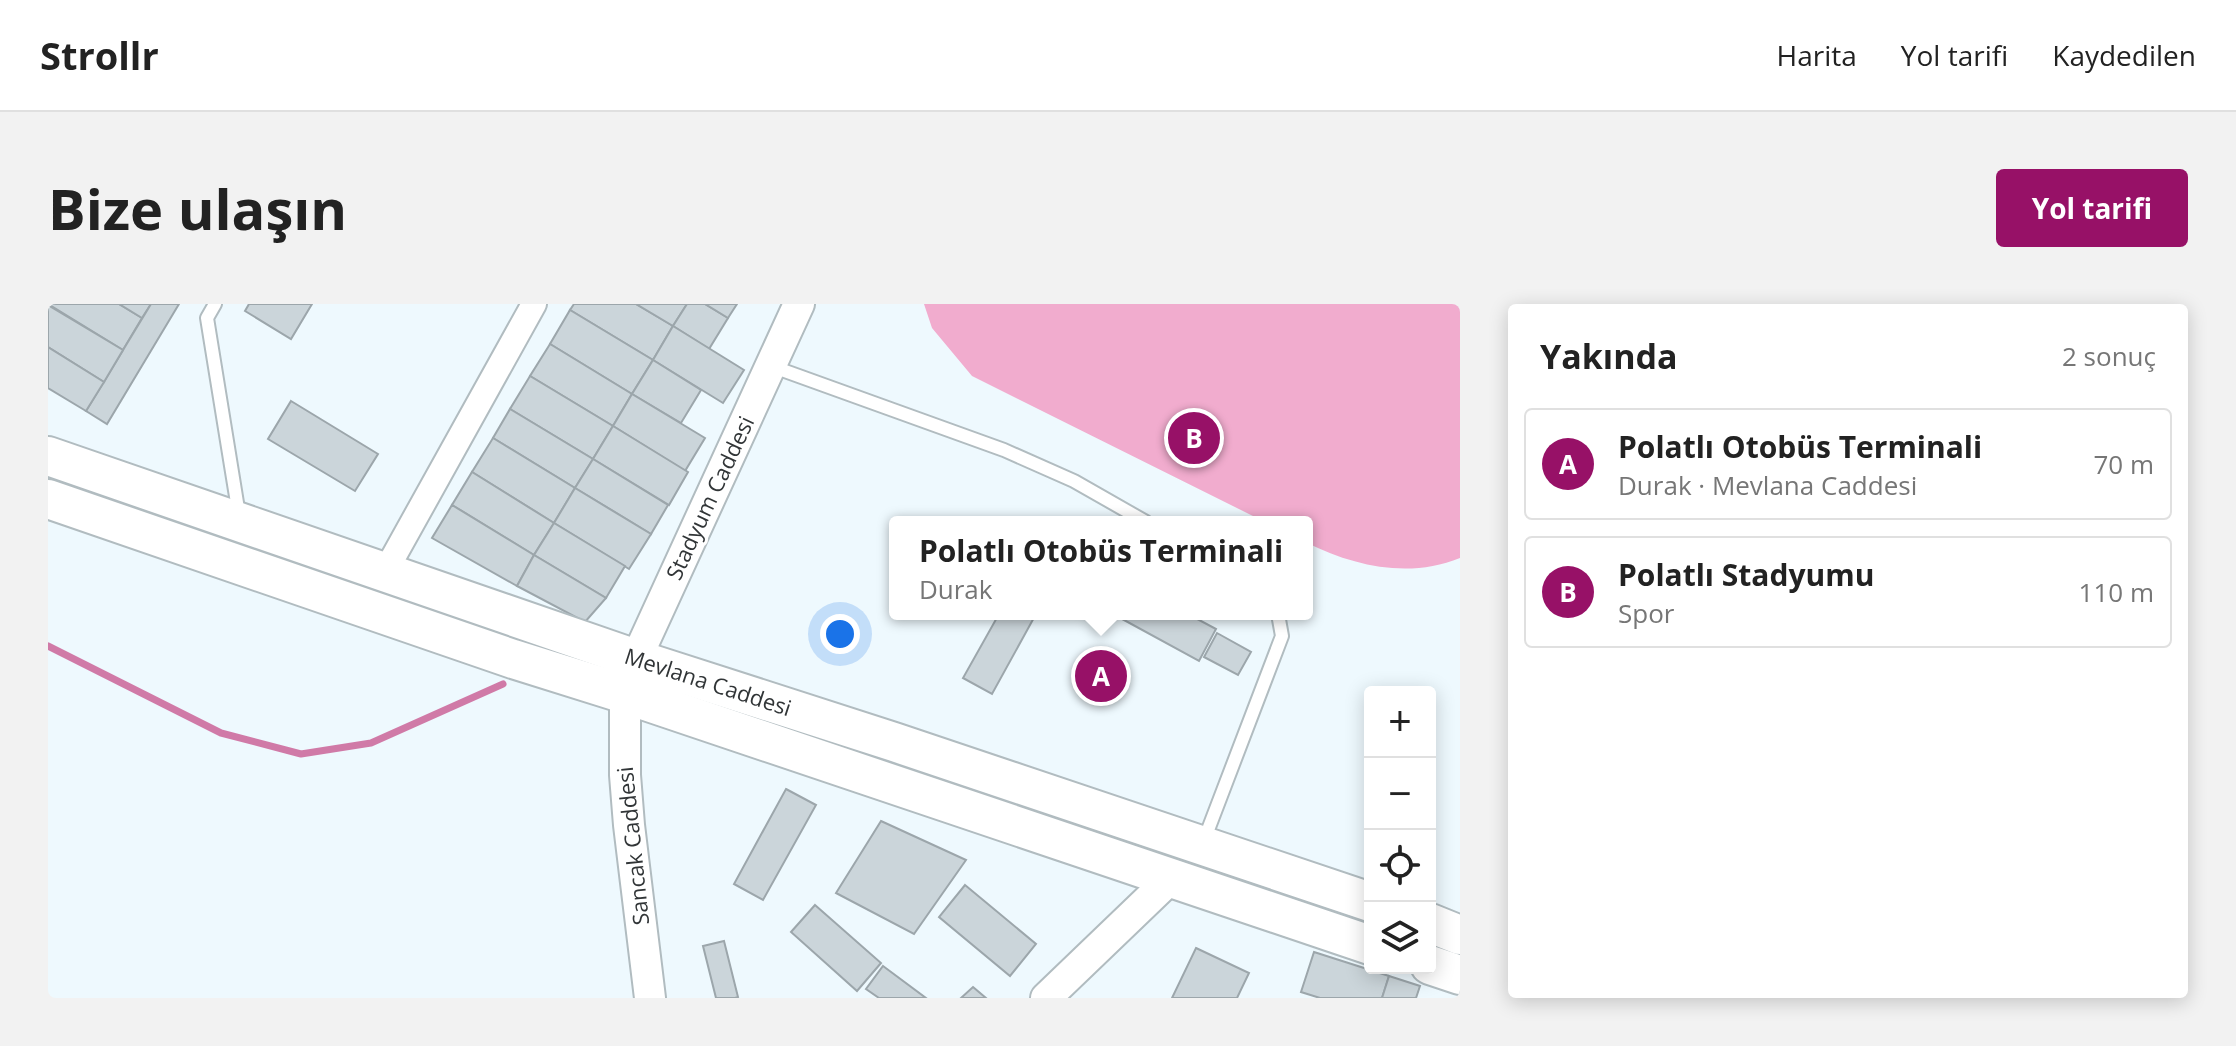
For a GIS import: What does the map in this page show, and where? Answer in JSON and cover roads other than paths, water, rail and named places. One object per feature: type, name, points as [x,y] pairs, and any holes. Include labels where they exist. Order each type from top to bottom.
[{"type":"main road","name":"Mevlana Caddesi","points":[[48,456],[385,572],[630,676],[1171,878],[1364,943]]},
{"type":"main road","name":"Mevlana Caddesi","points":[[48,499],[513,659],[630,676],[909,747],[1364,900]]},
{"type":"main road","points":[[1436,925],[1460,935]]},
{"type":"main road","points":[[1436,967],[1460,975]]},
{"type":"street","points":[[385,572],[534,304]]},
{"type":"street","name":"Stadyum Caddesi","points":[[630,676],[799,304]]},
{"type":"street","name":"Sancak Caddesi","points":[[630,676],[624,747],[629,825],[650,998]]},
{"type":"street","points":[[1046,998],[1171,878]]},
{"type":"lane","points":[[215,304],[207,318],[240,522]]},
{"type":"lane","points":[[771,366],[1004,450],[1074,481],[1135,516]]},
{"type":"lane","points":[[1202,846],[1282,636],[1279,620]]},
{"type":"waterway","points":[[48,646],[221,733],[301,754],[371,743],[503,684]]},
{"type":"place","name":"Polatlı Stadyumu","points":[[1194,438]]},
{"type":"place","name":"Polatlı Otobüs Terminali","points":[[1101,676]]}]
